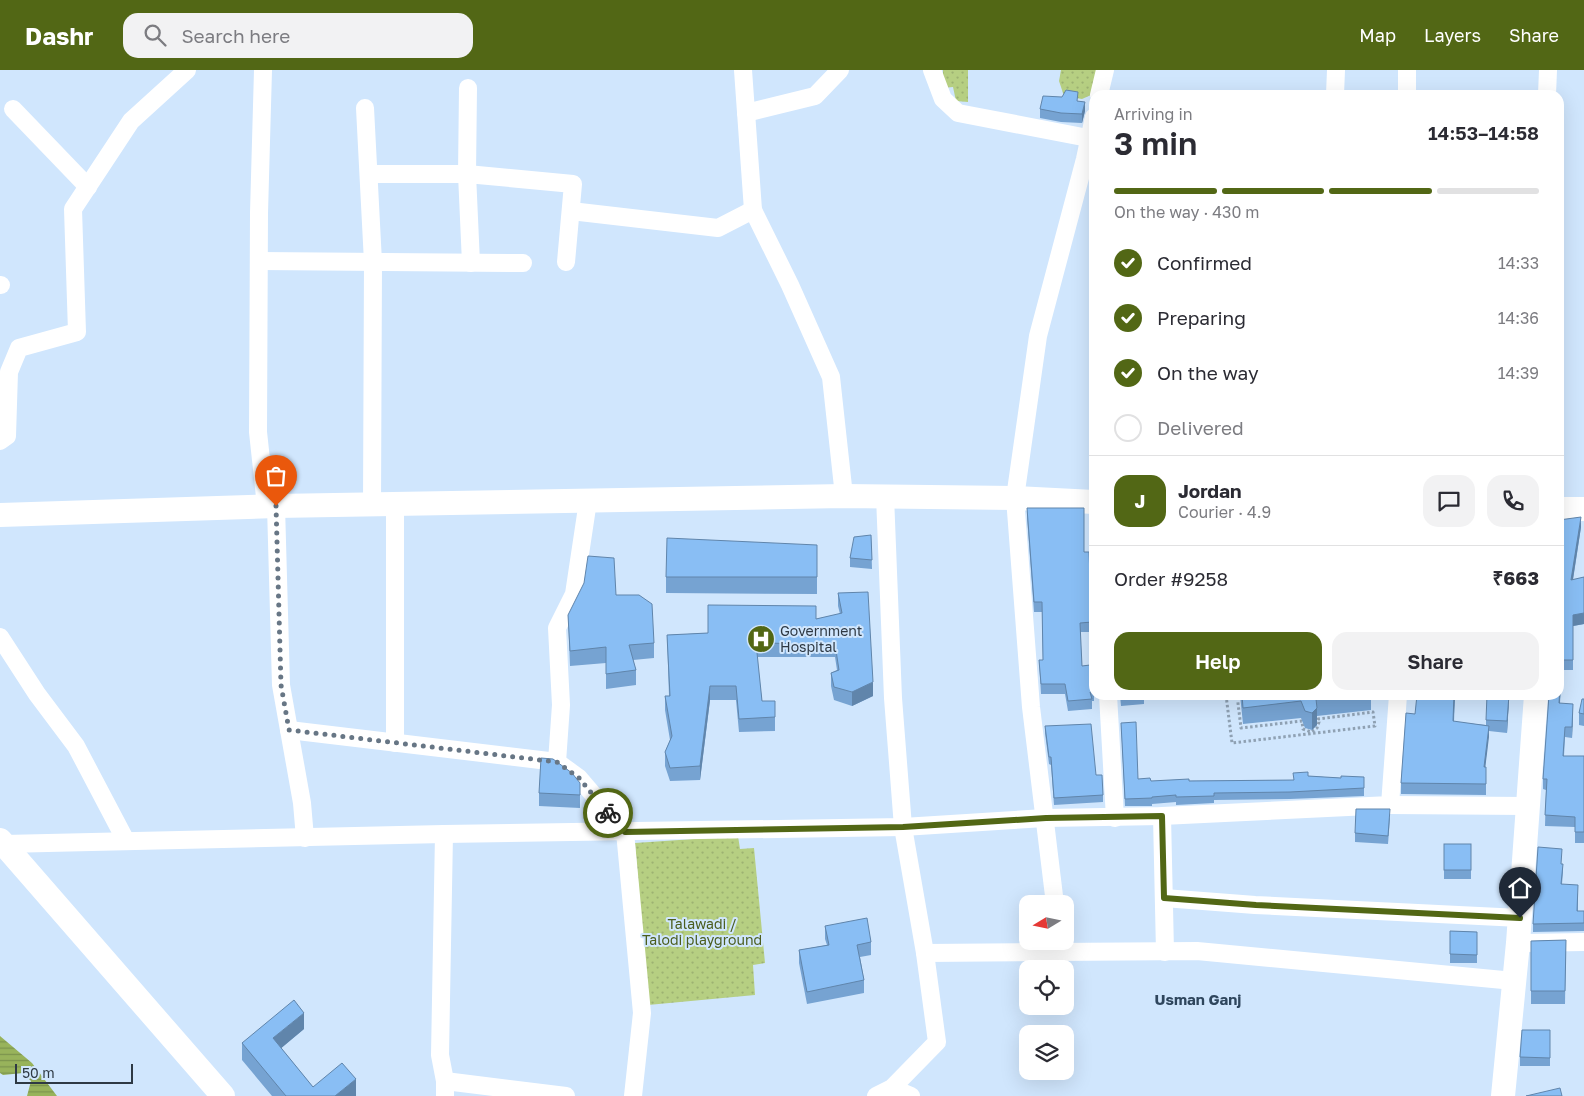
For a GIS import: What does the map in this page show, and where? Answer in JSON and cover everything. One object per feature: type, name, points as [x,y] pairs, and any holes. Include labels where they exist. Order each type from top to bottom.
[{"type":"street","points":[[0,441],[7,436],[9,372],[19,348],[77,332],[74,209],[131,121],[187,70]]},
{"type":"street","points":[[263,70],[258,432],[271,506],[281,685],[302,803],[306,838]]},
{"type":"street","points":[[743,70],[753,210],[790,285],[831,377],[844,496]]},
{"type":"street","points":[[746,113],[815,96],[840,70]]},
{"type":"street","points":[[932,70],[943,99],[958,113],[1089,124]]},
{"type":"street","points":[[1100,90],[1105,70]]},
{"type":"street","points":[[1335,90],[1336,70]]},
{"type":"street","points":[[1407,70],[1407,90]]},
{"type":"street","points":[[1547,90],[1548,70]]},
{"type":"street","points":[[468,88],[467,174],[471,263]]},
{"type":"street","points":[[365,108],[395,742]]},
{"type":"street","points":[[14,109],[88,187]]},
{"type":"street","points":[[1053,895],[1032,707],[1015,498],[1038,336],[1089,139]]},
{"type":"street","points":[[369,174],[467,174],[573,184],[566,262]]},
{"type":"street","points":[[571,211],[718,228],[753,210]]},
{"type":"street","points":[[259,260],[523,263]]},
{"type":"street","points":[[0,515],[271,506],[844,496],[1015,498],[1089,502]]},
{"type":"street","points":[[880,1094],[937,1042],[925,953],[903,827],[893,698],[885,496]]},
{"type":"street","points":[[557,762],[561,705],[557,628],[574,594],[588,501]]},
{"type":"street","points":[[1564,509],[1584,509]]},
{"type":"street","points":[[0,637],[37,694],[76,746],[126,841]]},
{"type":"street","points":[[1108,700],[1115,818]]},
{"type":"street","points":[[1390,805],[1398,700]]},
{"type":"street","points":[[1503,1096],[1518,943],[1536,700]]},
{"type":"street","points":[[289,730],[557,762],[579,778],[625,832],[642,1013],[633,1096]]},
{"type":"street","points":[[2,842],[903,827],[1046,818],[1115,818],[1390,805],[1528,806]]},
{"type":"street","points":[[1162,816],[1165,952]]},
{"type":"street","points":[[444,834],[440,1055],[445,1088],[566,1096]]},
{"type":"street","points":[[2,842],[223,1096]]},
{"type":"street","points":[[1164,898],[1256,905],[1520,918]]},
{"type":"street","points":[[1518,943],[1584,942]]},
{"type":"street","points":[[1074,948],[1197,952],[1514,981]]},
{"type":"street","points":[[925,953],[1019,949]]},
{"type":"street","points":[[880,1094],[911,1096]]},
{"type":"path","points":[[1227,700],[1232,743],[1375,726],[1373,712],[1318,718],[1318,728],[1311,732],[1303,729],[1302,721],[1241,728],[1238,700]]},
{"type":"green space","points":[[943,70],[968,70],[968,102],[956,101],[953,87],[943,88]]},
{"type":"green space","points":[[1061,70],[1098,70],[1092,90],[1089,90],[1089,96],[1082,99],[1064,96],[1059,81]]},
{"type":"green space","name":"Talawadi / Talodi playground","points":[[738,836],[740,849],[754,848],[765,963],[753,965],[755,995],[648,1005],[635,843]]},
{"type":"shaded area","points":[[0,1036],[32,1063],[57,1096],[27,1096],[31,1081],[23,1073],[3,1075],[0,1073]]},
{"type":"building","points":[[1066,90],[1078,92],[1077,101],[1085,102],[1082,114],[1040,109],[1043,96],[1062,97]]},
{"type":"building","points":[[1027,508],[1084,508],[1084,552],[1089,552],[1089,622],[1080,623],[1082,666],[1089,665],[1089,699],[1068,701],[1065,684],[1041,684],[1039,660],[1043,660],[1042,602],[1034,602]]},
{"type":"building","points":[[1581,517],[1571,580],[1584,577],[1584,613],[1573,615],[1573,660],[1564,660],[1564,519]]},
{"type":"building","points":[[871,535],[872,560],[850,558],[854,537]]},
{"type":"building","points":[[667,538],[817,545],[817,577],[666,577]]},
{"type":"building","points":[[588,556],[614,558],[616,595],[639,595],[652,604],[654,643],[629,645],[636,670],[606,674],[606,647],[570,651],[568,615],[584,583]]},
{"type":"building","points":[[868,592],[873,682],[852,692],[834,687],[831,673],[839,670],[835,644],[756,643],[762,701],[775,701],[775,717],[739,719],[736,686],[710,686],[700,766],[670,768],[665,752],[672,736],[665,696],[670,696],[667,635],[708,633],[708,605],[816,606],[816,619],[842,613],[838,593]]},
{"type":"building","points":[[1582,699],[1584,699],[1584,714],[1579,713]]},
{"type":"building","points":[[1242,700],[1316,700],[1317,708],[1312,713],[1305,711],[1301,701],[1243,708]]},
{"type":"building","points":[[1416,700],[1454,700],[1453,721],[1489,726],[1484,767],[1486,767],[1486,784],[1401,783],[1406,713],[1415,714]]},
{"type":"building","points":[[1487,700],[1509,700],[1507,721],[1486,720]]},
{"type":"building","points":[[1549,700],[1559,700],[1559,703],[1573,704],[1572,727],[1565,727],[1563,756],[1584,756],[1584,832],[1575,832],[1575,817],[1545,815],[1547,779],[1543,779]]},
{"type":"building","points":[[1136,722],[1138,779],[1150,778],[1151,781],[1189,779],[1189,781],[1294,780],[1293,773],[1308,772],[1308,776],[1364,777],[1364,788],[1290,792],[1214,793],[1214,796],[1176,797],[1176,795],[1125,799],[1121,723]]},
{"type":"building","points":[[1091,724],[1096,775],[1102,775],[1103,795],[1054,798],[1051,757],[1049,757],[1045,726]]},
{"type":"building","points":[[541,758],[553,759],[572,773],[580,783],[580,795],[539,793]]},
{"type":"building","points":[[1356,809],[1390,809],[1388,836],[1355,833]]},
{"type":"building","points":[[1444,844],[1471,844],[1471,870],[1444,870]]},
{"type":"building","points":[[1538,847],[1562,849],[1561,884],[1578,885],[1577,911],[1584,911],[1584,923],[1533,924]]},
{"type":"building","points":[[867,918],[871,942],[857,945],[864,980],[807,992],[799,950],[829,945],[825,926]]},
{"type":"building","points":[[1450,931],[1477,932],[1477,955],[1450,954]]},
{"type":"building","points":[[1566,940],[1565,991],[1531,991],[1531,941]]},
{"type":"building","points":[[294,1000],[304,1013],[273,1038],[313,1087],[342,1063],[356,1079],[335,1096],[286,1096],[242,1043]]},
{"type":"building","points":[[1522,1030],[1550,1030],[1550,1058],[1520,1057]]},
{"type":"building","points":[[1560,1088],[1562,1096],[1526,1096]]},
{"type":"way so far","points":[[276,506],[281,685],[289,730],[557,762],[579,778],[608,813]]},
{"type":"place","name":"Government Hospital","points":[[761,639]]},
{"type":"district","name":"Usman Ganj","points":[[1198,1000]]},
{"type":"route","points":[[608,813],[625,832],[903,827],[1046,818],[1162,816],[1164,898],[1256,905],[1520,918]]}]
